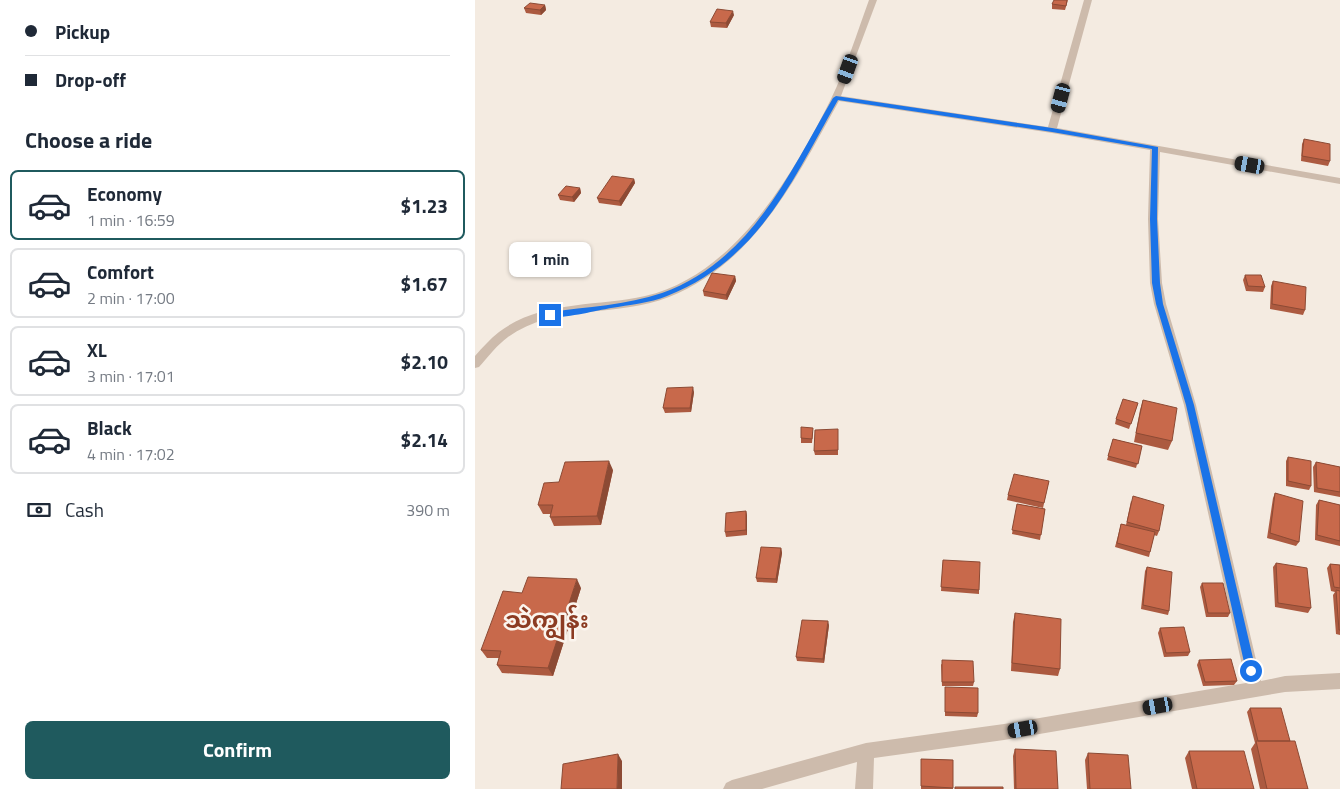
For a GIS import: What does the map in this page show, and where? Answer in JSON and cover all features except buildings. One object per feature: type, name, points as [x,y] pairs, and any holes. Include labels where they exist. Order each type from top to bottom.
[{"type":"street","points":[[475,364],[504,334],[523,323],[559,313],[664,295],[701,277],[734,253],[758,228],[780,196],[836,98],[873,0]]},
{"type":"street","points":[[1052,130],[1089,0]]},
{"type":"street","points":[[836,98],[1052,130],[1340,181]]},
{"type":"street","points":[[1155,148],[1153,219],[1156,283],[1160,304],[1190,405],[1255,689]]},
{"type":"street","points":[[1156,163],[1192,155]]},
{"type":"street","points":[[733,789],[866,751],[1003,732],[1285,684],[1340,681]]},
{"type":"street","points":[[864,789],[866,751]]},
{"type":"district","name":"သဲကျွန်း","points":[[547,620]]},
{"type":"route","points":[[550,315],[664,295],[701,277],[734,253],[758,228],[780,196],[836,98],[1052,130],[1155,148],[1153,219],[1156,283],[1160,304],[1190,405],[1251,671]]}]
